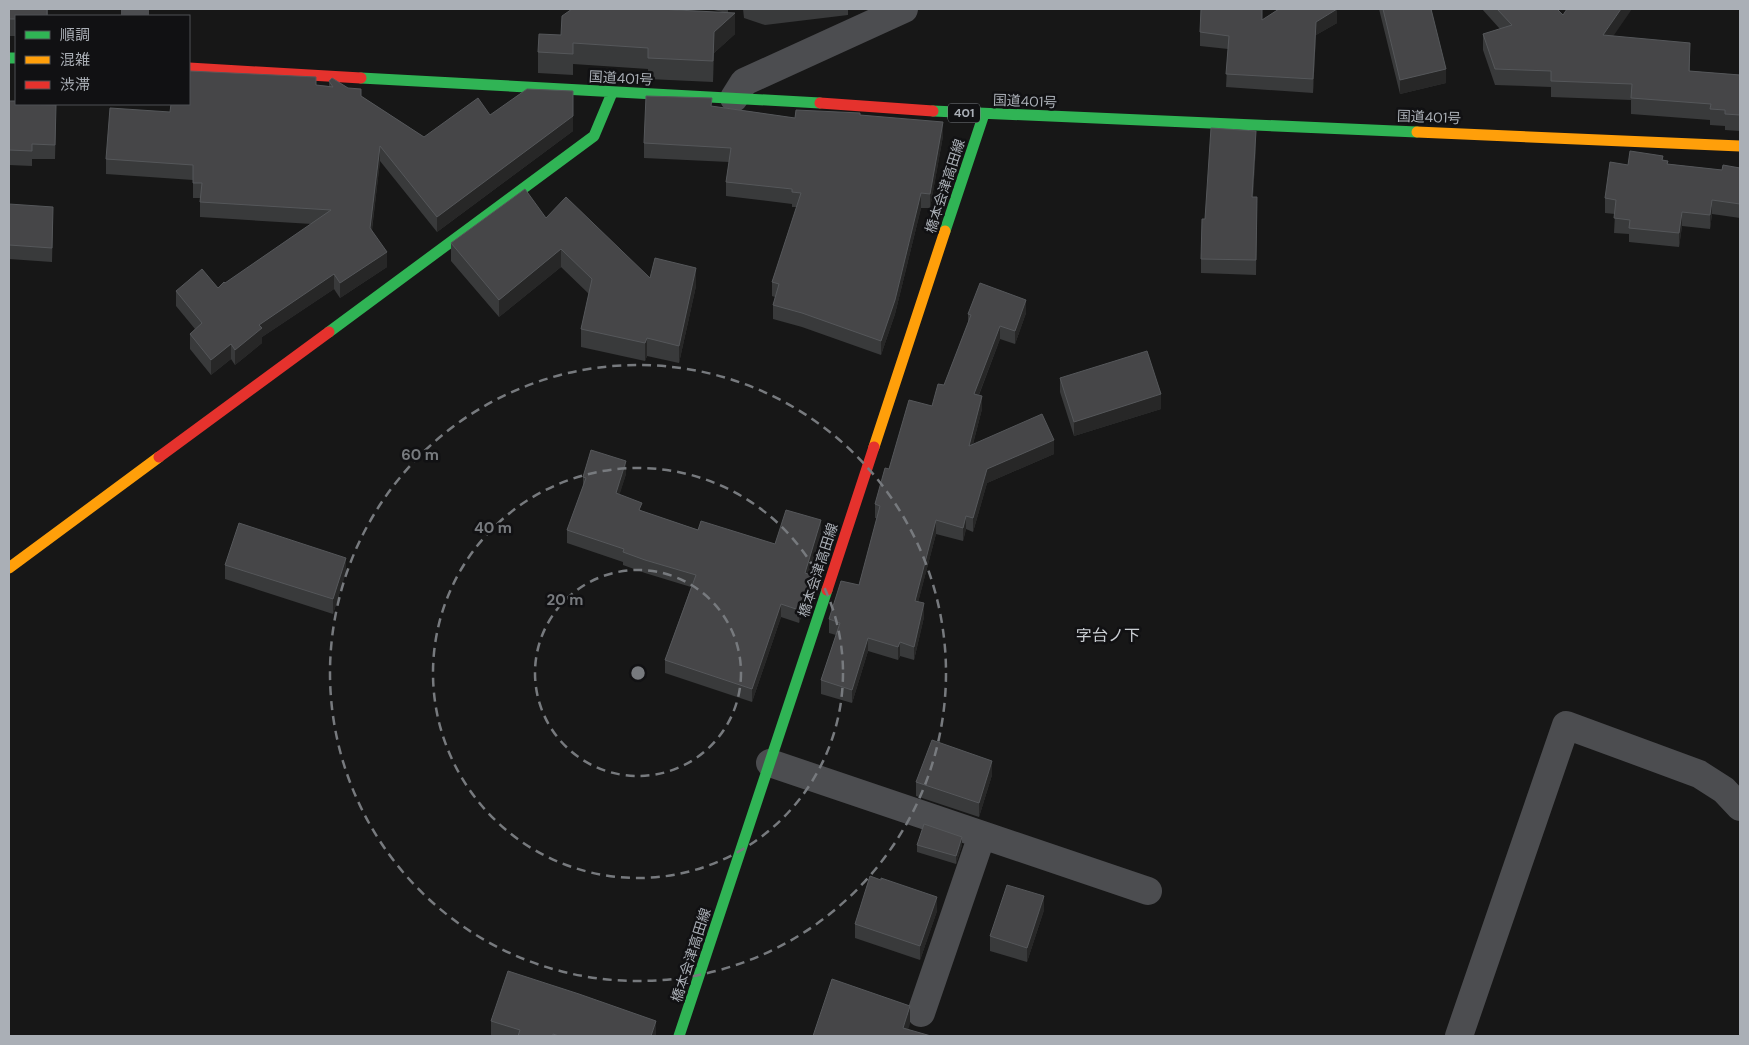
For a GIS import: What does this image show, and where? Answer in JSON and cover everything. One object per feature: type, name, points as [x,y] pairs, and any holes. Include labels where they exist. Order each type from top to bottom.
[{"type":"main road","name":"国道401号","points":[[190,68],[612,93],[734,98],[984,114],[1740,146]]},
{"type":"main road","points":[[9,568],[594,136],[612,93]]},
{"type":"main road","name":"橋本会津高田線","points":[[680,1036],[984,114]]},
{"type":"street","points":[[734,98],[744,82],[904,9]]},
{"type":"street","points":[[1459,1036],[1566,725],[1700,774],[1724,790],[1740,807]]},
{"type":"street","points":[[770,763],[1148,891]]},
{"type":"street","points":[[921,1013],[982,835]]},
{"type":"building","points":[[9,9],[47,9],[47,15],[15,15],[15,19],[9,19]]},
{"type":"building","points":[[572,9],[658,9],[735,13],[714,32],[713,61],[648,58],[648,48],[573,43],[573,54],[538,52],[539,34],[561,35],[562,16]]},
{"type":"building","points":[[1201,9],[1262,9],[1262,20],[1279,9],[1337,9],[1316,22],[1313,79],[1226,74],[1229,36],[1200,32]]},
{"type":"building","points":[[1383,9],[1431,9],[1446,69],[1400,80]]},
{"type":"building","points":[[1497,9],[1557,9],[1563,15],[1567,9],[1621,9],[1603,35],[1690,43],[1689,71],[1740,75],[1740,115],[1725,114],[1725,110],[1710,109],[1711,104],[1631,98],[1632,84],[1551,81],[1551,71],[1495,69],[1483,34],[1512,25]]},
{"type":"building","points":[[190,71],[316,77],[316,85],[333,87],[329,81],[332,78],[348,88],[361,89],[361,96],[424,137],[478,98],[490,115],[527,89],[573,91],[573,116],[437,217],[380,146],[370,228],[387,252],[340,283],[334,274],[259,325],[262,328],[235,350],[231,344],[211,360],[190,334],[202,323],[176,291],[202,269],[218,288],[224,282],[331,210],[200,202],[202,183],[193,183],[193,165],[106,159],[110,108],[170,112],[171,105],[190,105]]},
{"type":"building","points":[[646,96],[712,98],[711,106],[795,118],[796,110],[860,113],[860,115],[943,122],[930,194],[921,193],[895,300],[881,341],[802,313],[773,305],[779,284],[772,282],[801,193],[792,192],[792,189],[726,182],[731,148],[644,143]]},
{"type":"building","points":[[9,101],[15,101],[15,105],[56,105],[55,145],[32,144],[32,151],[9,150]]},
{"type":"building","points":[[1211,128],[1256,131],[1252,197],[1257,197],[1256,260],[1201,259],[1202,219],[1205,219]]},
{"type":"building","points":[[1630,151],[1663,156],[1662,160],[1668,161],[1667,164],[1722,170],[1723,165],[1740,168],[1740,204],[1712,200],[1710,215],[1682,212],[1679,233],[1629,228],[1630,220],[1614,218],[1616,200],[1605,198],[1610,162],[1628,165]]},
{"type":"building","points":[[525,189],[546,218],[566,197],[650,278],[655,258],[696,268],[679,346],[647,338],[645,343],[581,329],[592,279],[561,249],[499,300],[451,243]]},
{"type":"building","points":[[9,204],[53,207],[52,248],[9,245]]},
{"type":"building","points":[[980,283],[1026,300],[1015,331],[1000,326],[974,394],[982,396],[969,446],[1042,414],[1054,440],[987,469],[973,518],[966,516],[963,528],[936,520],[915,601],[924,603],[914,647],[900,642],[898,647],[868,638],[852,690],[821,680],[840,623],[829,619],[841,581],[859,585],[880,506],[875,504],[885,468],[889,469],[909,400],[932,406],[938,384],[944,385],[971,315],[968,314]]},
{"type":"building","points":[[1147,351],[1161,394],[1074,422],[1060,378]]},
{"type":"building","points":[[591,450],[626,461],[616,493],[642,503],[639,510],[698,530],[701,521],[775,544],[786,510],[821,520],[805,573],[811,575],[799,610],[781,604],[752,689],[665,660],[696,575],[645,560],[623,552],[624,549],[567,530],[586,478],[583,477]]},
{"type":"building","points":[[239,523],[346,558],[333,599],[225,565]]},
{"type":"building","points":[[932,740],[992,761],[979,803],[916,782]]},
{"type":"building","points":[[924,824],[962,837],[956,856],[917,845]]},
{"type":"building","points":[[870,876],[937,897],[920,946],[855,924]]},
{"type":"building","points":[[1007,885],[1044,896],[1027,948],[990,936]]},
{"type":"building","points":[[508,971],[656,1021],[651,1036],[559,1036],[553,1034],[553,1036],[518,1036],[520,1030],[491,1021]]},
{"type":"building","points":[[832,979],[910,1006],[903,1028],[931,1036],[813,1036]]},
{"type":"traffic: fast","points":[[9,58],[15,58]]},
{"type":"traffic: fast","points":[[361,78],[820,103]]},
{"type":"traffic: fast","points":[[329,332],[594,136],[612,93]]},
{"type":"traffic: fast","points":[[933,111],[1417,132]]},
{"type":"traffic: fast","points":[[945,231],[984,114]]},
{"type":"traffic: fast","points":[[679,1036],[827,590]]},
{"type":"traffic: slow","points":[[1417,132],[1740,146]]},
{"type":"traffic: slow","points":[[874,447],[945,231]]},
{"type":"traffic: slow","points":[[9,568],[159,457]]},
{"type":"traffic: jam","points":[[190,68],[361,78]]},
{"type":"traffic: jam","points":[[820,103],[933,111]]},
{"type":"traffic: jam","points":[[159,457],[329,332]]},
{"type":"traffic: jam","points":[[827,590],[874,447]]},
{"type":"district","name":"字台ノ下","points":[[1108,635]]}]
